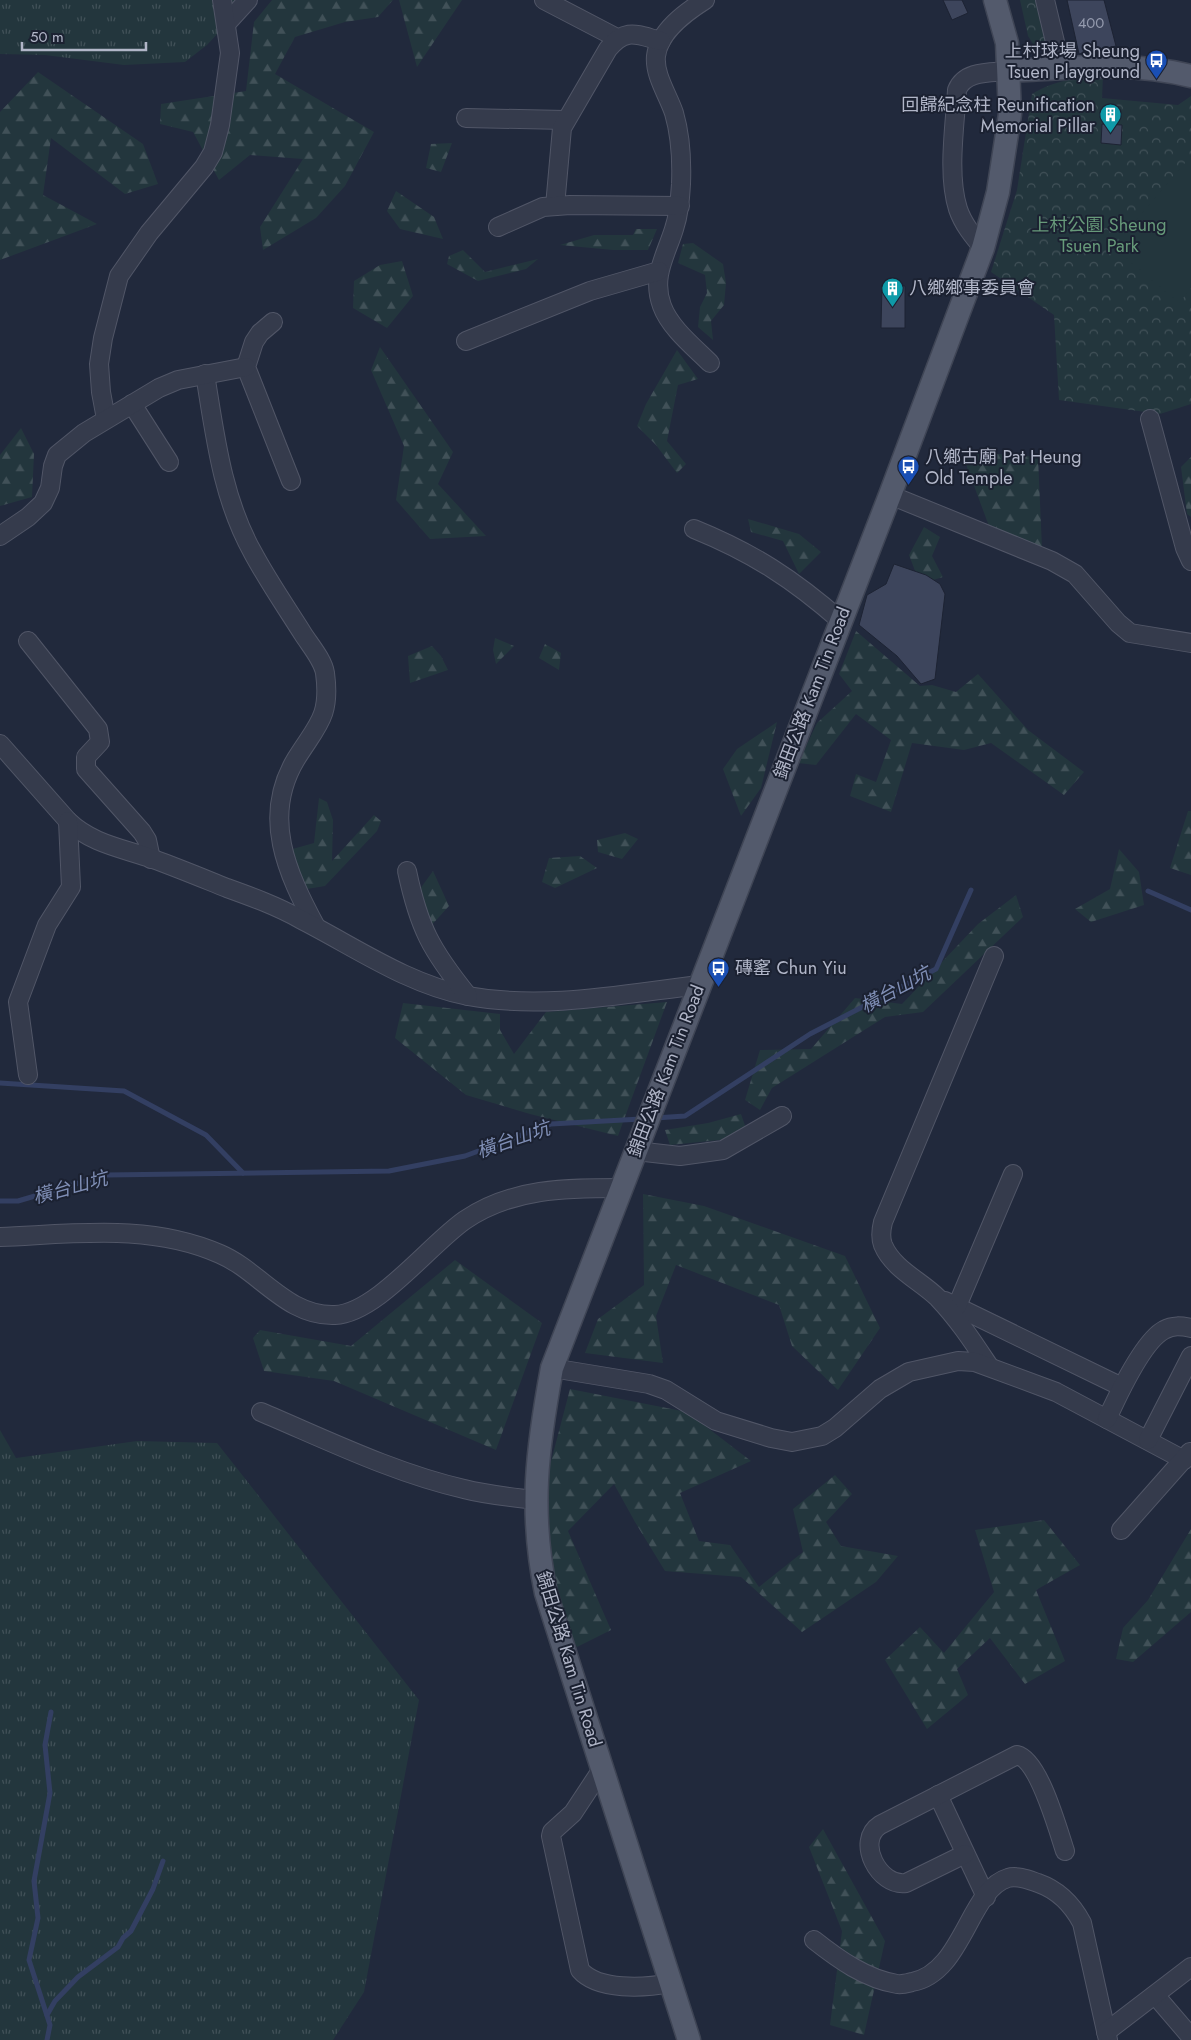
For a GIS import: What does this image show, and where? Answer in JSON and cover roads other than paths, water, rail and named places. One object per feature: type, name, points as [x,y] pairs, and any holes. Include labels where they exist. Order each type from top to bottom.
[{"type":"main road","name":"錦田公路 Kam Tin Road","points":[[689,2040],[546,1593],[536,1538],[535,1500],[541,1430],[552,1368],[890,495],[983,248],[998,192],[1006,150],[1010,114],[1007,43],[994,0]]},
{"type":"main road","points":[[1009,71],[1061,67],[1131,66],[1191,76]]},
{"type":"street","points":[[106,420],[99,364],[102,338],[119,276],[149,233],[204,167],[213,152],[220,126],[230,53],[222,0]]},
{"type":"street","points":[[226,24],[248,0]]},
{"type":"street","points":[[544,0],[617,38]]},
{"type":"street","points":[[704,0],[686,12],[661,41],[656,57],[657,68],[673,111],[682,151],[680,206],[674,232],[658,271],[658,289],[662,306],[679,330],[710,364]]},
{"type":"street","points":[[1045,0],[1061,67]]},
{"type":"street","points":[[555,206],[560,138],[565,120],[608,49],[617,38],[626,34],[661,41]]},
{"type":"street","points":[[983,248],[968,230],[958,208],[954,172],[957,90],[960,83],[972,75],[1009,71]]},
{"type":"street","points":[[466,118],[565,120]]},
{"type":"street","points":[[498,227],[528,212],[555,206],[680,206]]},
{"type":"street","points":[[466,341],[567,299],[617,282],[658,271]]},
{"type":"street","points":[[273,322],[260,333],[254,342],[246,367],[290,481]]},
{"type":"street","points":[[0,536],[28,517],[43,503],[50,488],[53,466],[57,455],[84,433],[132,404],[178,380],[246,367]]},
{"type":"street","points":[[204,374],[215,436],[231,505],[252,552],[325,670],[327,704],[320,723],[286,779],[278,822],[282,848],[293,885],[316,927]]},
{"type":"street","points":[[132,404],[169,462]]},
{"type":"street","points":[[1150,419],[1185,548],[1191,560]]},
{"type":"street","points":[[890,495],[1052,561],[1075,574],[1118,623],[1130,633],[1191,643]]},
{"type":"street","points":[[694,529],[732,544],[772,566],[804,589],[841,621]]},
{"type":"street","points":[[28,641],[98,729],[100,742],[86,757],[86,769],[142,832],[147,840],[151,858]]},
{"type":"street","points":[[0,744],[68,821],[92,840],[151,858],[269,904],[316,927],[387,967],[436,986],[468,996],[535,1001],[592,998],[699,985]]},
{"type":"street","points":[[28,1075],[18,1002],[47,925],[71,887],[68,821]]},
{"type":"street","points":[[407,871],[414,907],[425,936],[441,962],[468,996]]},
{"type":"street","points":[[988,1366],[961,1324],[938,1298],[890,1256],[880,1234],[883,1222],[994,956]]},
{"type":"street","points":[[636,1151],[680,1156],[723,1150],[782,1116]]},
{"type":"street","points":[[957,1306],[1013,1174]]},
{"type":"street","points":[[0,1237],[84,1232],[171,1238],[220,1254],[242,1266],[266,1288],[301,1307],[320,1314],[336,1315],[367,1303],[465,1220],[490,1207],[513,1197],[540,1191],[621,1188]]},
{"type":"street","points":[[938,1298],[1122,1387]]},
{"type":"street","points":[[1107,1419],[1122,1387],[1154,1338],[1164,1330],[1177,1326],[1191,1328]]},
{"type":"street","points":[[1148,1440],[1191,1356]]},
{"type":"street","points":[[552,1368],[650,1384],[666,1390],[716,1421],[792,1442],[822,1436],[835,1428],[880,1389],[909,1372],[958,1361],[988,1366],[1056,1392],[1148,1440],[1187,1456],[1121,1530]]},
{"type":"street","points":[[261,1412],[365,1456],[434,1481],[495,1495],[535,1500]]},
{"type":"street","points":[[965,1854],[906,1883],[898,1884],[889,1882],[882,1875],[868,1848],[868,1840],[876,1828],[1013,1756],[1022,1756],[1038,1776],[1066,1851]]},
{"type":"street","points":[[602,1769],[573,1813],[552,1832],[551,1836],[580,1970],[593,1981],[646,1988],[670,1983]]},
{"type":"street","points":[[938,1796],[986,1897]]},
{"type":"street","points":[[814,1940],[837,1958],[868,1975],[899,1985],[918,1981],[931,1974],[945,1961],[994,1886],[1009,1878],[1019,1878],[1051,1888],[1076,1911],[1082,1923],[1088,1947],[1107,2036],[1154,1995],[1191,1967]]},
{"type":"street","points":[[1154,1995],[1191,2038]]},
{"type":"waterway","name":"橫台山坑","points":[[655,1118],[685,1116],[810,1034],[936,969],[971,890]]},
{"type":"waterway","points":[[1148,891],[1191,910]]},
{"type":"waterway","points":[[0,1083],[124,1091],[206,1135],[243,1173]]},
{"type":"waterway","name":"橫台山坑","points":[[0,1201],[18,1201],[106,1175],[389,1171],[465,1156],[551,1124],[641,1119]]},
{"type":"waterway","points":[[47,2040],[50,2025],[29,1960],[38,1918],[34,1881],[50,1793],[45,1745],[51,1712]]},
{"type":"waterway","points":[[47,2015],[55,2001],[78,1977],[118,1947],[123,1938],[131,1931],[153,1889],[163,1861]]},
{"type":"place","name":"上村球場 Sheung Tsuen Playground","points":[[1156,80]]},
{"type":"place","name":"回歸紀念柱 Reunification Memorial Pillar","points":[[1111,134]]},
{"type":"place","name":"八鄉鄉事委員會","points":[[893,307]]},
{"type":"place","name":"八鄉古廟 Pat Heung Old Temple","points":[[909,486]]},
{"type":"place","name":"磚窰 Chun Yiu","points":[[719,987]]},
{"type":"park label","name":"上村公園 Sheung Tsuen Park","points":[[1099,235]]}]
